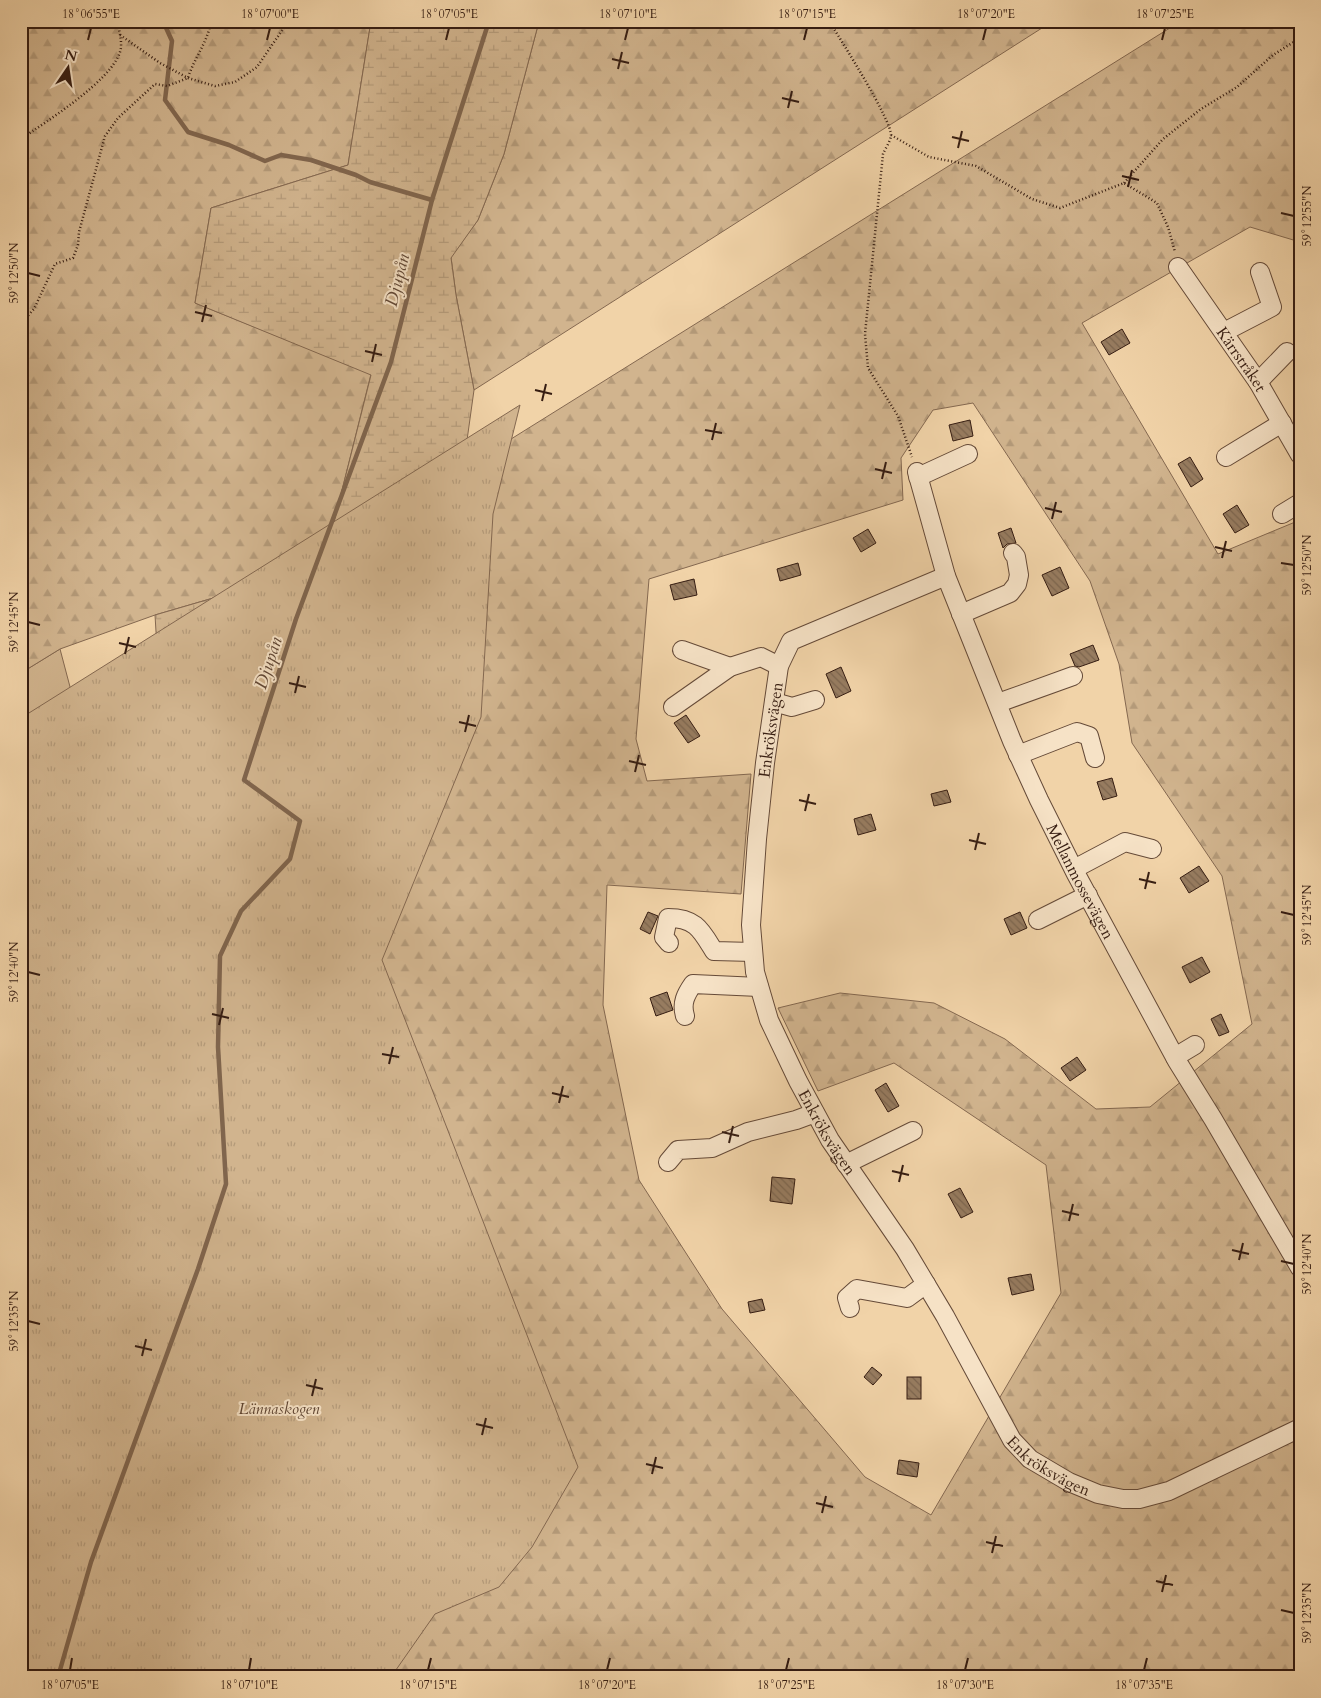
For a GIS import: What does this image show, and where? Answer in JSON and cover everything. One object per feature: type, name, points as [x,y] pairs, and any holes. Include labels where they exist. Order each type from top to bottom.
[{"type":"street","name":"Kärrstråket","points":[[1178,267],[1258,382],[1300,455]]},
{"type":"street","points":[[1224,332],[1272,307],[1260,272]]},
{"type":"street","points":[[1258,382],[1287,352]]},
{"type":"street","points":[[1226,457],[1282,423]]},
{"type":"street","points":[[918,475],[968,454]]},
{"type":"street","name":"Mellanmossevägen","points":[[918,475],[946,576],[1018,755],[1074,870],[1175,1057],[1300,1268]]},
{"type":"street","points":[[1282,514],[1300,503]]},
{"type":"street","points":[[961,614],[1010,593],[1017,584],[1019,575],[1014,553]]},
{"type":"street","name":"Enkröksvägen","points":[[946,576],[791,641],[779,666],[757,839],[751,925],[754,972],[769,1020],[830,1140],[905,1249],[1012,1440],[1030,1459],[1069,1482],[1098,1494],[1123,1499],[1139,1498],[1169,1491],[1300,1428]]},
{"type":"street","points":[[682,650],[730,667]]},
{"type":"street","points":[[673,707],[730,667],[761,657],[779,666]]},
{"type":"street","points":[[998,703],[1073,676]]},
{"type":"street","points":[[774,702],[792,707],[815,700]]},
{"type":"street","points":[[1018,755],[1076,732],[1089,736],[1095,758]]},
{"type":"street","points":[[1074,870],[1124,842],[1152,849]]},
{"type":"street","points":[[1038,920],[1088,895]]},
{"type":"street","points":[[669,943],[664,937],[668,918],[679,918],[697,925],[714,951],[753,952]]},
{"type":"street","points":[[685,1016],[684,996],[693,984],[759,988]]},
{"type":"street","points":[[1175,1057],[1195,1045]]},
{"type":"street","points":[[668,1162],[678,1150],[712,1148],[748,1132],[796,1120],[815,1113]]},
{"type":"street","points":[[846,1164],[913,1131]]},
{"type":"street","points":[[850,1308],[847,1298],[857,1289],[907,1298],[926,1284]]},
{"type":"path","points":[[21,139],[94,86],[112,68],[121,51],[117,21]]},
{"type":"path","points":[[188,78],[192,65],[209,33],[211,21]]},
{"type":"path","points":[[120,35],[178,73],[215,86],[235,82],[258,67],[283,29],[293,21]]},
{"type":"path","points":[[828,21],[842,40],[887,120],[891,135],[883,154],[865,334],[868,368],[898,416],[918,475]]},
{"type":"path","points":[[891,135],[929,157],[976,166],[1032,199],[1060,208],[1124,182],[1171,133],[1201,109],[1237,87],[1273,55],[1300,38]]},
{"type":"path","points":[[21,323],[34,308],[56,264],[74,258],[106,136],[118,118],[155,84],[167,86],[188,78]]},
{"type":"path","points":[[1124,182],[1157,203],[1168,227],[1178,267]]},
{"type":"green space","points":[[21,21],[371,21],[348,165],[211,208],[195,303],[371,374],[323,566],[155,615],[60,649],[21,673]]},
{"type":"green space","points":[[371,21],[533,21],[537,29],[504,154],[478,220],[451,258],[474,390],[463,469],[424,580],[434,675],[382,806],[284,889],[230,903],[180,877],[158,665],[155,615],[323,566],[371,375],[195,303],[211,208],[348,165]]},
{"type":"green space","points":[[533,21],[1053,21],[474,390],[456,295],[451,257],[478,220],[504,154],[537,29]]},
{"type":"green space","points":[[1181,21],[1300,21],[1300,242],[1250,227],[1082,323],[1218,554],[1300,520],[1300,1677],[21,1677],[463,469]],"holes":[[[973,403],[1090,581],[1119,664],[1132,743],[1222,876],[1252,1024],[1150,1107],[1096,1109],[1005,1039],[934,1003],[840,993],[778,1008],[818,1091],[894,1063],[1046,1165],[1061,1293],[931,1515],[865,1477],[722,1309],[639,1180],[603,1005],[607,885],[741,894],[751,774],[647,781],[636,739],[649,579],[903,500],[901,458],[933,410]]]},
{"type":"green space","name":"Lännaskogen","points":[[520,405],[493,514],[481,717],[382,960],[578,1467],[532,1547],[499,1587],[435,1614],[391,1677],[21,1677],[21,718]]},
{"type":"green space","points":[[60,649],[74,702],[21,736],[21,673]]},
{"type":"building","points":[[1122,329],[1130,343],[1109,355],[1101,342]]},
{"type":"building","points":[[970,420],[973,436],[953,441],[949,425]]},
{"type":"building","points":[[1190,457],[1203,479],[1191,487],[1178,464]]},
{"type":"building","points":[[1237,505],[1249,525],[1235,533],[1223,514]]},
{"type":"building","points":[[1011,528],[1016,543],[1007,544],[1003,548],[998,533]]},
{"type":"building","points":[[868,529],[876,543],[861,552],[853,538]]},
{"type":"building","points":[[798,563],[801,575],[780,581],[777,569]]},
{"type":"building","points":[[1060,567],[1069,588],[1052,596],[1042,575]]},
{"type":"building","points":[[694,579],[697,595],[674,600],[670,585]]},
{"type":"building","points":[[1093,645],[1099,660],[1079,667],[1075,666],[1070,654]]},
{"type":"building","points":[[841,667],[851,691],[836,698],[826,674]]},
{"type":"building","points":[[686,715],[700,736],[688,743],[674,723]]},
{"type":"building","points":[[1112,778],[1117,796],[1103,800],[1097,782]]},
{"type":"building","points":[[947,790],[951,802],[934,806],[931,794]]},
{"type":"building","points":[[871,814],[876,830],[858,835],[854,819]]},
{"type":"building","points":[[1199,866],[1209,881],[1189,893],[1180,878]]},
{"type":"building","points":[[648,912],[658,916],[650,934],[640,929]]},
{"type":"building","points":[[1020,912],[1027,928],[1011,935],[1004,919]]},
{"type":"building","points":[[1202,957],[1210,972],[1190,983],[1182,967]]},
{"type":"building","points":[[667,992],[673,1010],[656,1016],[650,998]]},
{"type":"building","points":[[1221,1014],[1229,1032],[1219,1036],[1211,1019]]},
{"type":"building","points":[[1077,1057],[1086,1070],[1070,1081],[1061,1068]]},
{"type":"building","points":[[886,1083],[899,1106],[888,1112],[875,1090]]},
{"type":"building","points":[[772,1177],[795,1179],[792,1204],[770,1201]]},
{"type":"building","points":[[960,1188],[973,1212],[961,1218],[948,1194]]},
{"type":"building","points":[[1031,1274],[1034,1290],[1012,1295],[1008,1278]]},
{"type":"building","points":[[762,1299],[765,1310],[750,1313],[748,1302]]},
{"type":"building","points":[[872,1367],[882,1375],[873,1385],[864,1377]]},
{"type":"building","points":[[907,1377],[921,1377],[921,1399],[907,1399]]},
{"type":"building","points":[[899,1460],[919,1463],[917,1477],[897,1474]]},
{"type":"waterway","name":"Djupån","points":[[163,21],[172,41],[165,100],[188,132],[229,145],[265,161],[281,155],[311,160],[356,175],[370,182],[432,200]]},
{"type":"waterway","name":"Djupån","points":[[58,1677],[91,1562],[198,1269],[226,1184],[218,1047],[220,956],[241,911],[290,859],[300,821],[244,780],[296,619],[391,362],[432,200],[489,21]]}]
